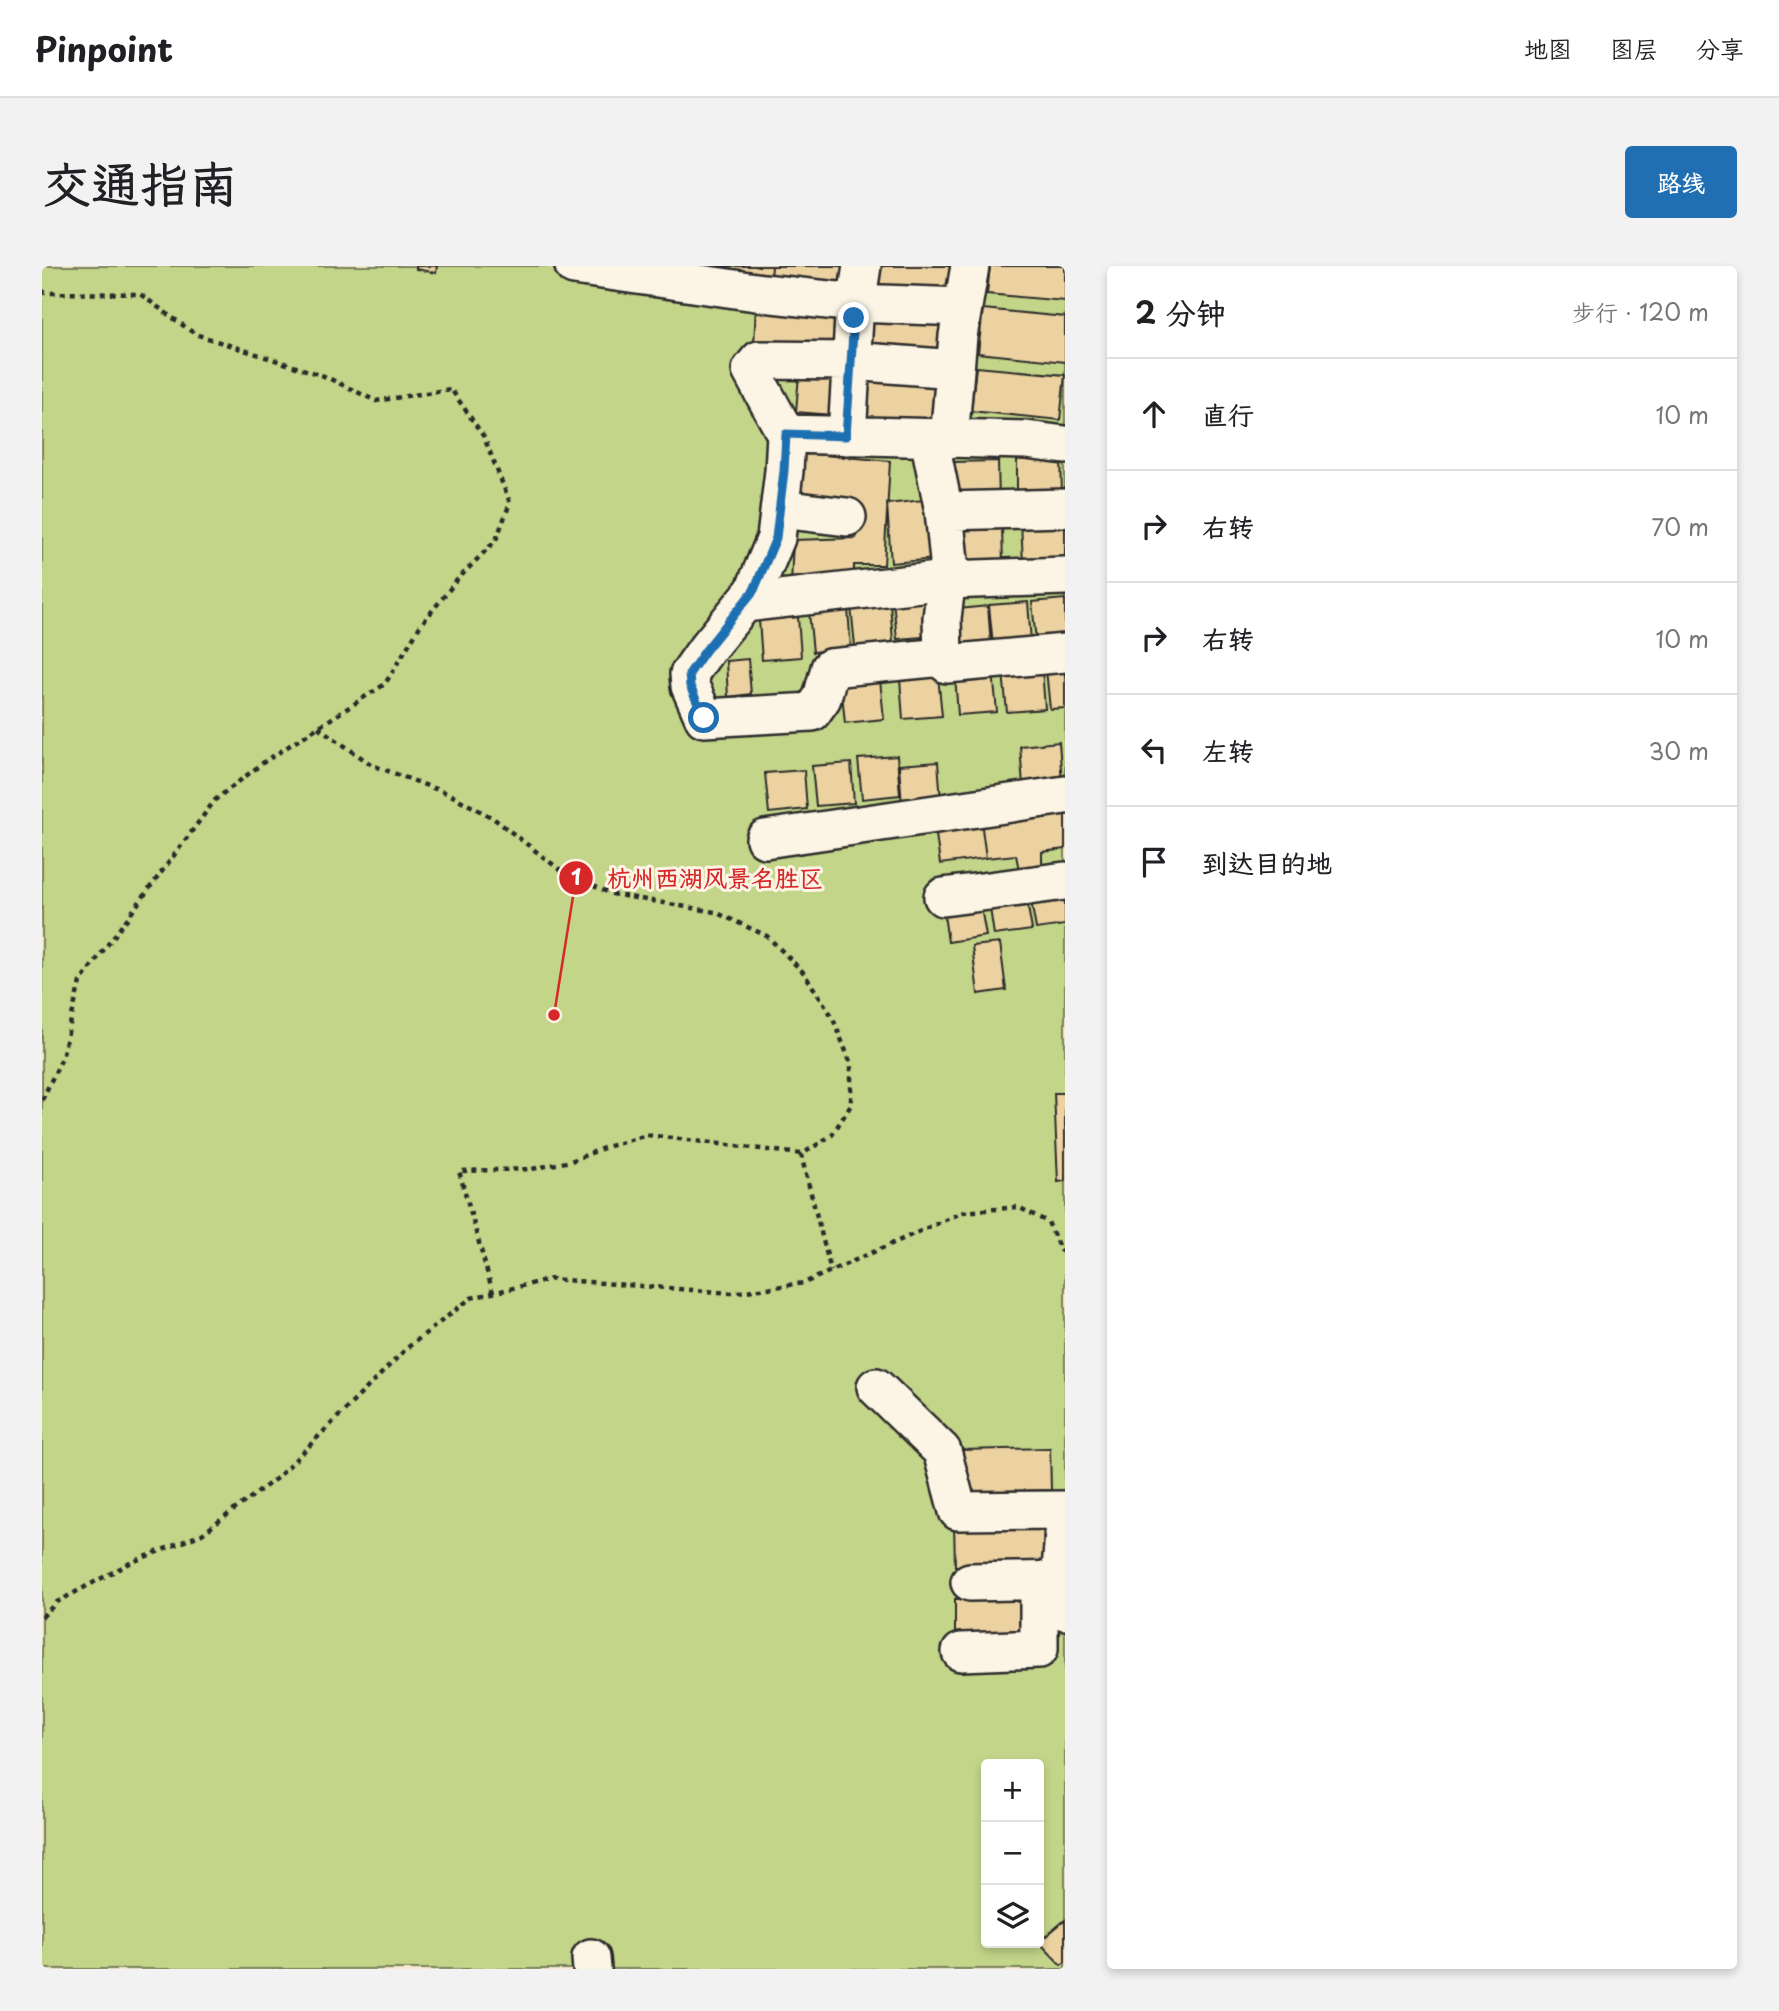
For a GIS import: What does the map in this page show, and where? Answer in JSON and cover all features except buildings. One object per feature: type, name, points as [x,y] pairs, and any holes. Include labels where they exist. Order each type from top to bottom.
[{"type":"street","points":[[574,266],[763,293],[856,303],[963,307]]},
{"type":"street","points":[[846,436],[856,303],[862,266]]},
{"type":"street","points":[[970,266],[955,369],[939,438],[949,561],[942,618],[943,657],[947,664],[1065,653]]},
{"type":"street","points":[[943,657],[830,668],[822,698],[811,712],[704,718],[690,686],[689,674],[754,590],[776,538],[786,434],[751,370],[759,360],[851,361],[955,369]]},
{"type":"street","points":[[786,434],[1026,440],[1065,444]]},
{"type":"street","points":[[944,511],[1065,508]]},
{"type":"street","points":[[780,509],[847,517]]},
{"type":"street","points":[[745,603],[947,580],[1065,576]]},
{"type":"street","points":[[765,838],[1065,795]]},
{"type":"street","points":[[943,897],[1065,881]]},
{"type":"street","points":[[876,1387],[942,1451],[958,1511],[1065,1510]]},
{"type":"street","points":[[961,1652],[1039,1649],[1055,1591],[1065,1523]]},
{"type":"street","points":[[970,1582],[1055,1591]]},
{"type":"path","points":[[42,290],[46,293],[139,293],[195,334],[324,376],[376,401],[451,389],[484,437],[510,503],[496,540],[457,580],[420,626],[385,684],[264,762],[215,800],[80,982],[62,1058],[42,1100]]},
{"type":"path","points":[[318,727],[372,765],[449,794],[494,818],[564,873],[612,894],[715,912],[767,936],[803,972],[832,1016],[851,1064],[851,1105],[832,1135],[801,1154],[647,1135],[571,1161],[532,1169],[459,1171],[493,1293]]},
{"type":"path","points":[[801,1154],[831,1271]]},
{"type":"path","points":[[42,1617],[57,1602],[130,1563],[202,1534],[278,1477],[407,1348],[471,1298],[551,1279],[731,1293],[804,1283],[963,1212],[1004,1208],[1018,1207],[1048,1222],[1060,1250],[1065,1253]]},
{"type":"green space","points":[[42,266],[1065,266],[1065,1969],[42,1969]]},
{"type":"place","name":"杭州西湖风景名胜区","points":[[554,1015]]},
{"type":"route","points":[[704,718],[690,686],[689,674],[754,590],[776,538],[786,434],[846,436],[854,318]]}]
